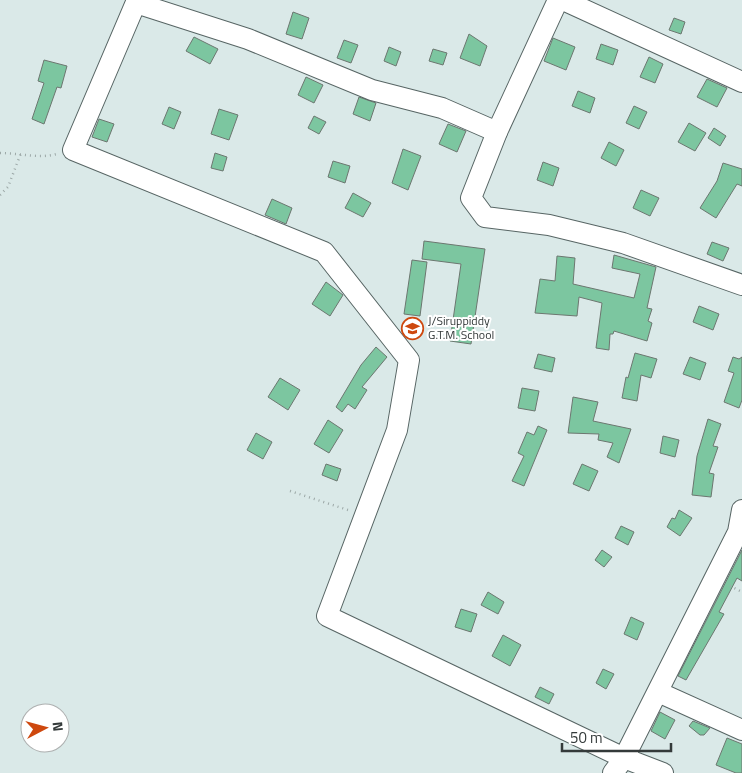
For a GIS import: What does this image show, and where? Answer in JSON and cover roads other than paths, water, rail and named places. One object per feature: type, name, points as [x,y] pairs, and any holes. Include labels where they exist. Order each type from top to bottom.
[{"type":"street","points":[[558,0],[497,132],[471,198],[484,217],[549,225],[623,243],[742,285]]},
{"type":"street","points":[[563,0],[742,82]]},
{"type":"street","points":[[497,132],[442,108],[372,90],[248,39],[137,2],[73,150],[324,252],[409,360],[397,430],[327,616],[618,765],[663,773]]},
{"type":"street","points":[[618,765],[658,692],[738,532],[742,510]]},
{"type":"street","points":[[658,692],[742,730]]},
{"type":"place","name":"J/Siruppiddy G.T.M. School","points":[[412,328]]}]
